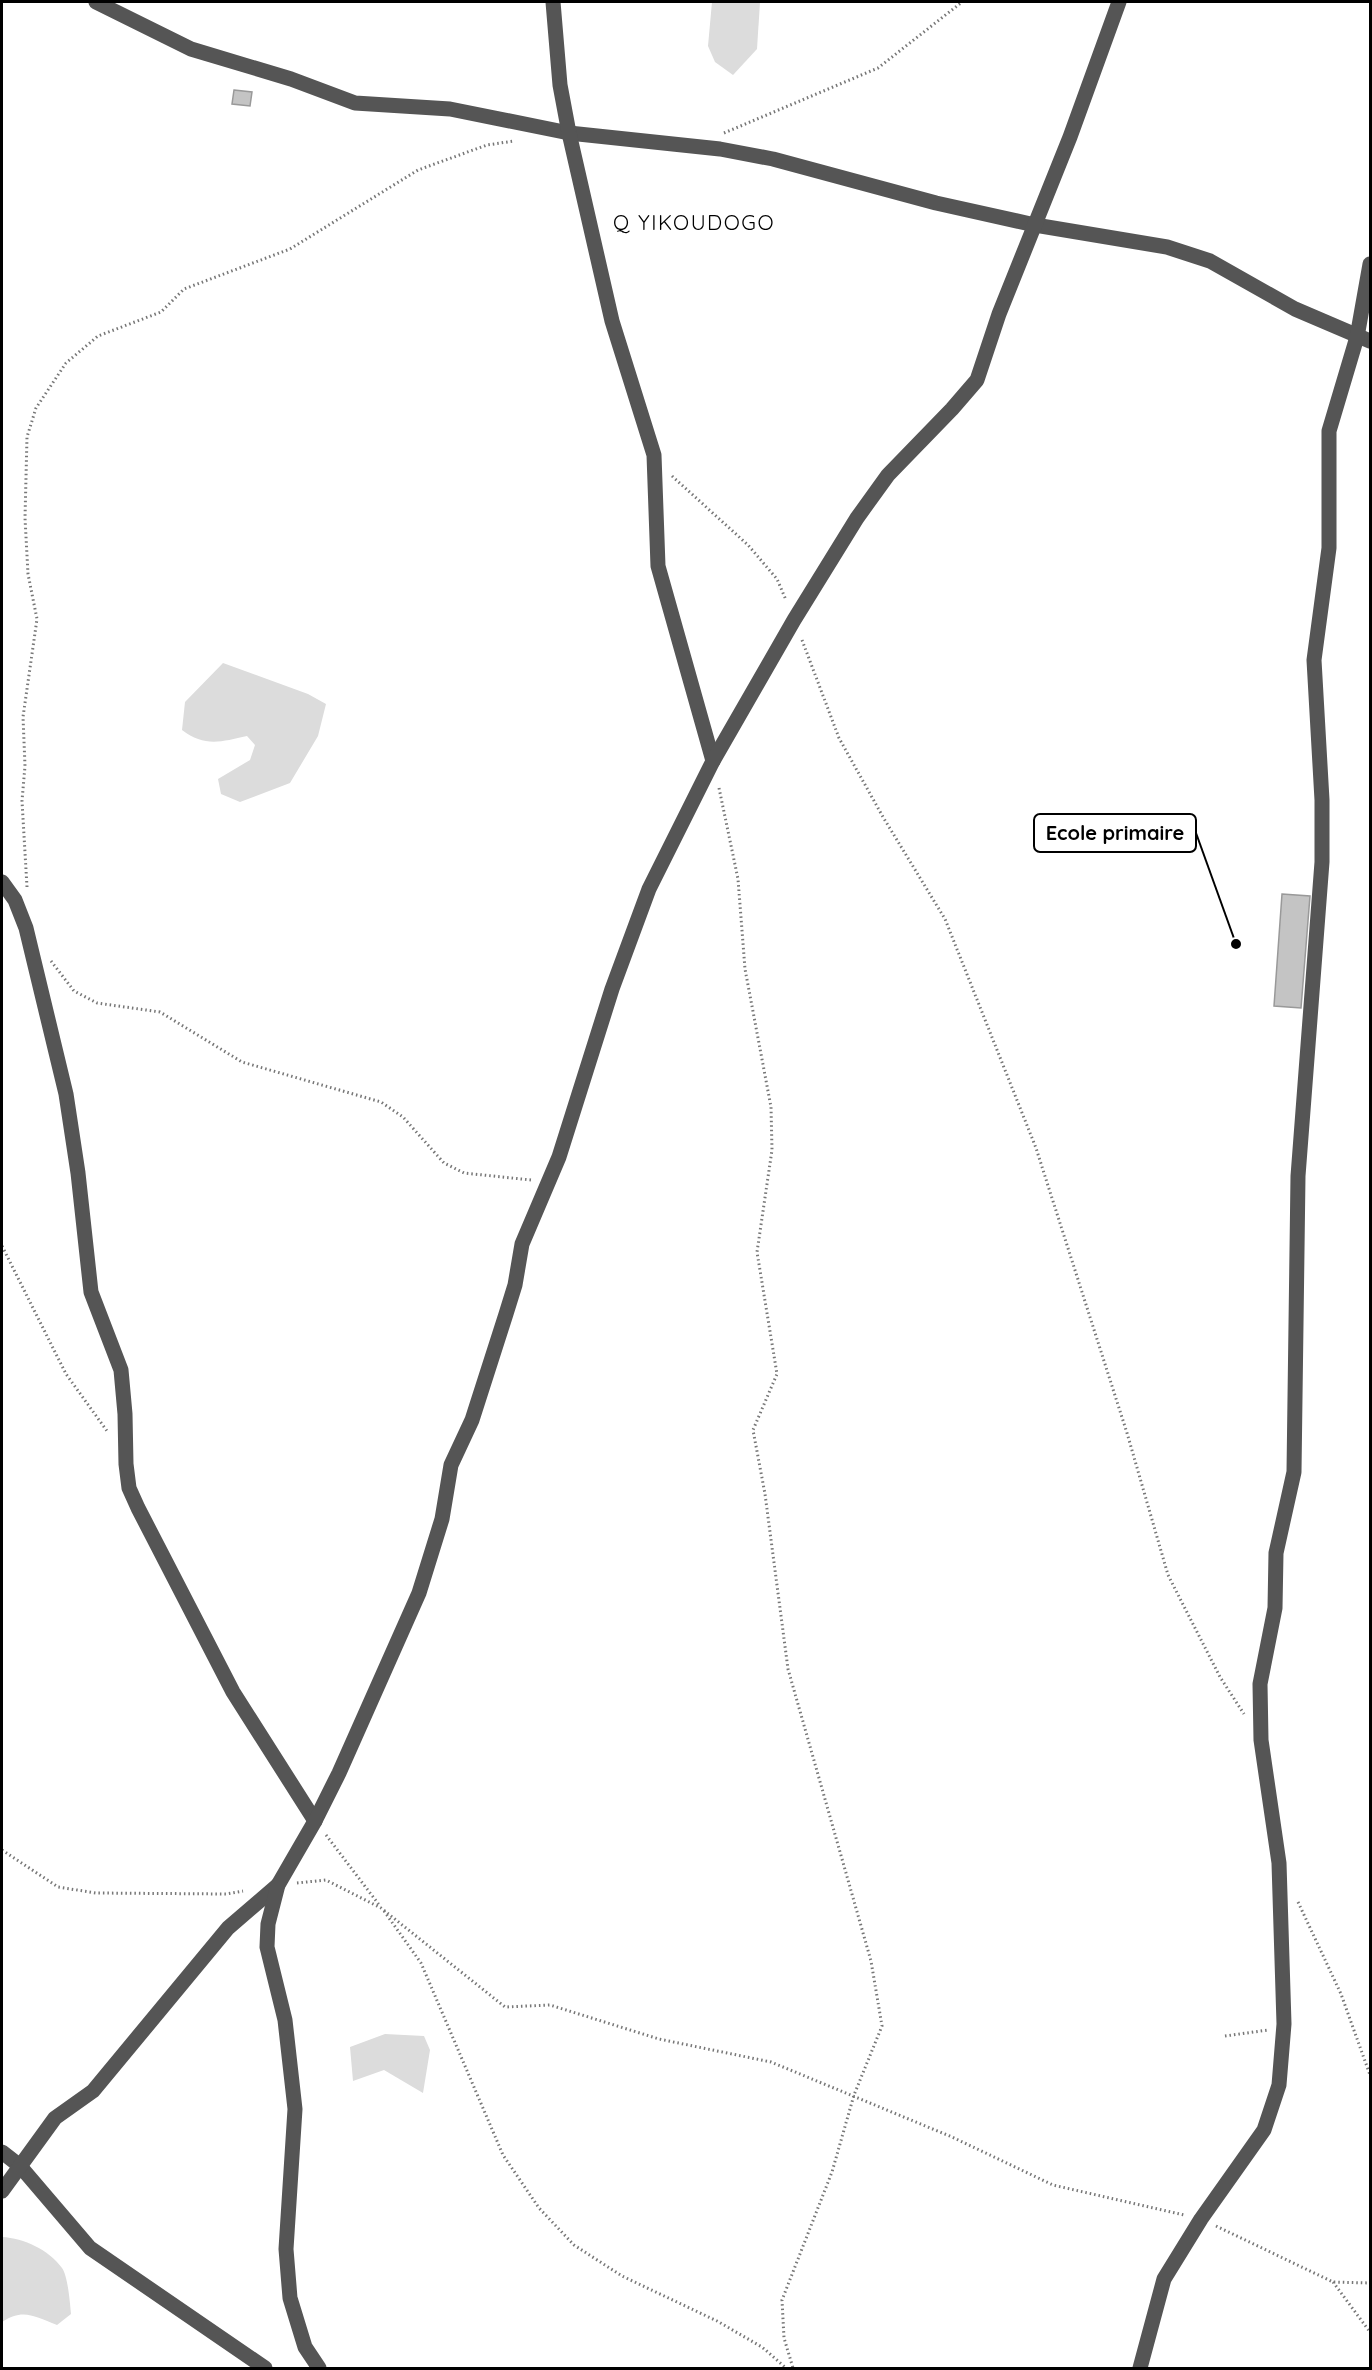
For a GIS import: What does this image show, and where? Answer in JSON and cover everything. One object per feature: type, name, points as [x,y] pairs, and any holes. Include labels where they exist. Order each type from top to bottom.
[{"type":"street","points":[[96,2],[191,49],[291,79],[355,104],[450,108],[569,133],[692,146],[773,159],[936,203],[1035,225],[1167,247],[1210,261],[1295,309],[1364,339]]},
{"type":"street","points":[[553,2],[560,85],[569,133],[612,321],[654,455],[658,566],[713,761]]},
{"type":"street","points":[[319,2368],[305,2347],[290,2298],[286,2249],[295,2109],[285,2020],[267,1947],[268,1924],[278,1885],[315,1821],[339,1773],[419,1593],[442,1519],[451,1466],[472,1420],[515,1285],[522,1244],[559,1157],[612,988],[649,889],[713,761],[794,620],[857,518],[888,475],[977,380],[999,314],[1119,2]]},
{"type":"street","points":[[1140,2368],[1164,2279],[1201,2219],[1264,2130],[1279,2085],[1284,2024],[1279,1863],[1261,1740],[1260,1684],[1275,1608],[1276,1553],[1294,1472],[1298,1176],[1322,861],[1322,800],[1314,660],[1329,548],[1329,431],[1364,339],[1371,264]]},
{"type":"street","points":[[2,882],[15,900],[26,928],[66,1094],[78,1173],[91,1292],[121,1370],[129,1488],[233,1692],[315,1821]]},
{"type":"street","points":[[2,2190],[55,2118],[93,2091],[228,1928],[278,1885]]},
{"type":"street","points":[[2,2152],[20,2166],[90,2248],[265,2368]]},
{"type":"path","points":[[692,146],[878,68],[962,2]]},
{"type":"path","points":[[27,893],[22,801],[25,766],[23,717],[37,619],[28,574],[25,518],[27,437],[36,408],[66,363],[98,336],[161,312],[184,289],[290,249],[418,170],[487,145],[522,140]]},
{"type":"path","points":[[654,455],[681,485],[748,545],[777,579],[839,738],[882,817],[945,919],[1036,1148],[1123,1422],[1168,1575],[1220,1677],[1261,1740]]},
{"type":"path","points":[[713,761],[738,879],[745,969],[771,1107],[772,1150],[757,1252],[777,1374],[753,1430],[765,1494],[788,1669],[871,1961],[882,2026],[854,2096],[832,2172],[782,2300],[784,2338],[793,2368]]},
{"type":"path","points":[[47,955],[74,991],[97,1003],[160,1012],[242,1062],[381,1102],[403,1117],[444,1163],[464,1173],[549,1182]]},
{"type":"path","points":[[2,1246],[66,1374],[101,1420],[111,1438]]},
{"type":"path","points":[[315,1821],[421,1963],[503,2156],[539,2208],[574,2245],[622,2276],[726,2326],[762,2347],[786,2368]]},
{"type":"path","points":[[2,1850],[58,1887],[96,1893],[226,1894],[247,1891]]},
{"type":"path","points":[[278,1885],[326,1880],[381,1908],[505,2007],[550,2005],[659,2039],[771,2062],[952,2137],[1053,2184],[1201,2219],[1332,2282],[1371,2283]]},
{"type":"path","points":[[1293,1893],[1341,1994],[1371,2075]]},
{"type":"path","points":[[1225,2036],[1269,2030],[1284,2024]]},
{"type":"path","points":[[1332,2282],[1371,2332]]},
{"type":"shaded area","points":[[712,2],[760,2],[757,49],[733,75],[715,62],[708,46]]},
{"type":"shaded area","points":[[223,663],[308,694],[326,704],[318,736],[290,783],[240,802],[221,794],[218,779],[250,760],[255,745],[247,736],[213,742],[198,739],[182,730],[185,702]]},
{"type":"shaded area","points":[[385,2034],[424,2036],[430,2050],[423,2093],[384,2070],[353,2081],[350,2047]]},
{"type":"shaded area","points":[[2,2237],[35,2246],[62,2268],[67,2283],[71,2314],[57,2325],[23,2314],[2,2322]]},
{"type":"building","points":[[234,90],[252,92],[250,106],[232,104]]},
{"type":"building","points":[[1282,894],[1310,896],[1301,1008],[1274,1006]]},
{"type":"place","name":"Ecole primaire","points":[[1236,944]]},
{"type":"district","name":"Q YIKOUDOGO","points":[[694,222]]}]
